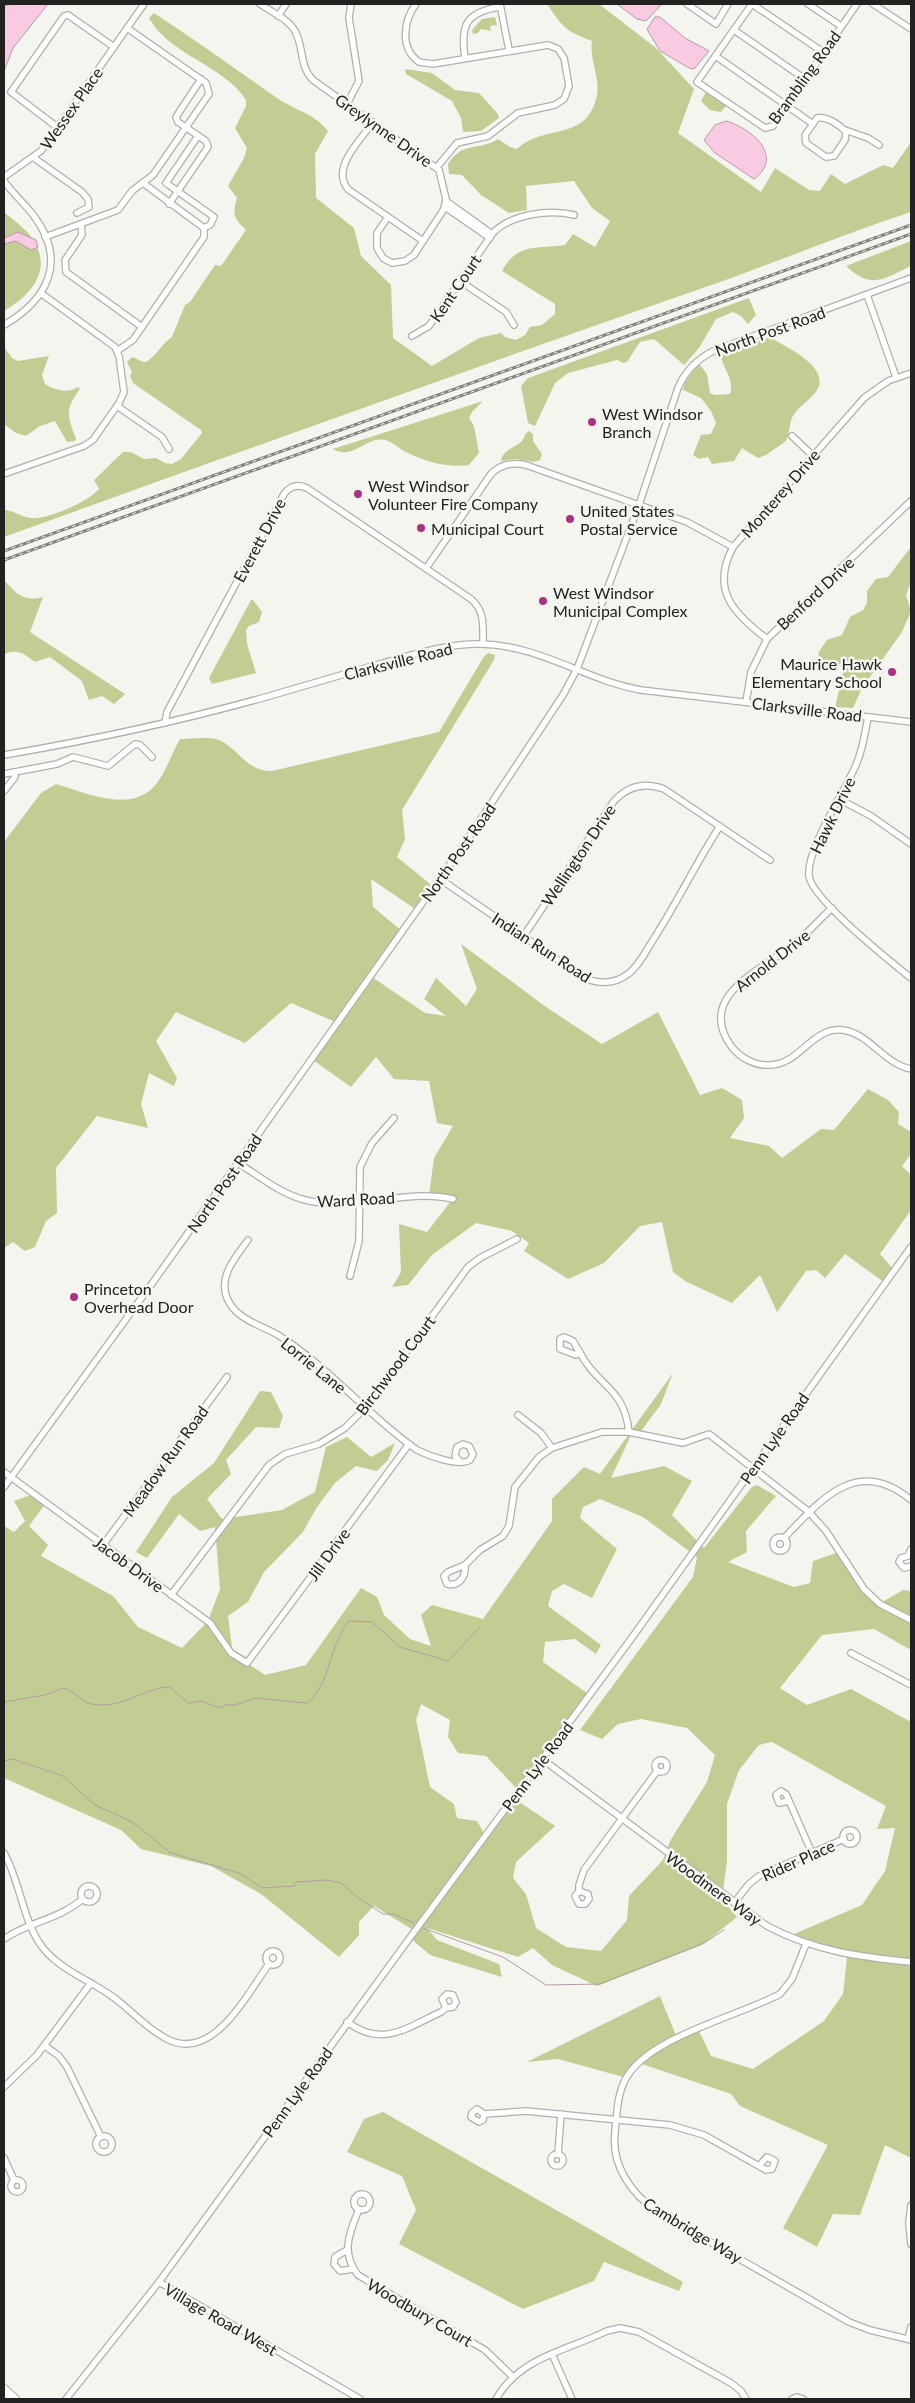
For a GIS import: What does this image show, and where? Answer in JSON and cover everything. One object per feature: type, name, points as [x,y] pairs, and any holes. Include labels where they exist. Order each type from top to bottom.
[{"type":"main road","points":[[4,2389],[15,2399]]},
{"type":"street","name":"Wessex Place","points":[[4,177],[34,158],[144,4]]},
{"type":"street","name":"Greylynne Drive","points":[[260,4],[289,24],[296,33],[303,64],[308,76],[437,167],[442,177],[445,204]]},
{"type":"street","points":[[278,16],[286,4]]},
{"type":"street","points":[[347,104],[357,88],[359,80],[349,20],[352,4]]},
{"type":"street","points":[[416,4],[405,24],[408,47],[413,57],[427,64],[544,44],[558,49],[564,58],[569,82],[565,98],[555,105],[517,113],[488,136],[457,143],[437,167]]},
{"type":"street","points":[[687,4],[716,24],[728,4]]},
{"type":"street","points":[[813,124],[717,57],[752,4],[824,52]]},
{"type":"street","points":[[808,4],[841,26]]},
{"type":"street","name":"Brambling Road","points":[[717,57],[697,82],[765,128],[773,126],[857,4]]},
{"type":"street","points":[[873,4],[911,29]]},
{"type":"street","points":[[465,58],[462,36],[468,21],[481,11],[500,5],[509,50]]},
{"type":"street","points":[[57,127],[11,94],[38,53],[66,14],[114,47]]},
{"type":"street","points":[[45,237],[117,211],[132,192],[153,174],[209,93],[208,86],[201,79],[127,28]]},
{"type":"street","points":[[734,30],[805,79]]},
{"type":"street","points":[[169,204],[208,148],[207,142],[177,121],[176,116],[201,79]]},
{"type":"street","points":[[845,130],[845,140],[835,155],[828,157],[805,142],[805,135],[817,118],[823,117],[845,130],[868,138],[879,145]]},
{"type":"street","points":[[373,122],[344,163],[342,178],[349,190],[423,241]]},
{"type":"street","points":[[198,136],[166,182],[177,192],[214,217],[210,225],[204,228]]},
{"type":"street","points":[[34,158],[85,195],[89,206],[77,213]]},
{"type":"street","points":[[4,181],[34,216],[45,237],[50,273],[42,294],[22,313],[4,325]]},
{"type":"street","points":[[143,183],[204,228]]},
{"type":"street","points":[[388,217],[376,240],[378,250],[384,259],[397,263],[407,260],[423,241],[445,204],[491,236],[502,224],[513,220],[557,212],[574,215]]},
{"type":"street","points":[[81,224],[82,235],[66,259],[66,272],[142,327]]},
{"type":"street","points":[[118,351],[130,344],[201,243],[204,228]]},
{"type":"street","name":"Kent Court","points":[[412,336],[429,326],[491,236]]},
{"type":"street","name":"North Post Road","points":[[4,1487],[440,879],[528,750],[577,668],[639,505],[678,388],[686,373],[698,360],[713,351],[911,278]]},
{"type":"street","points":[[460,281],[506,313],[514,325]]},
{"type":"street","points":[[4,466],[6,474],[89,444],[123,396],[124,386],[118,351],[111,343],[42,294]]},
{"type":"street","points":[[867,295],[896,377]]},
{"type":"street","name":"Monterey Drive","points":[[767,639],[744,622],[729,601],[724,578],[727,562],[733,547],[864,398],[878,386],[896,377],[911,373]]},
{"type":"street","points":[[117,406],[162,438],[169,449]]},
{"type":"street","points":[[792,436],[813,456]]},
{"type":"street","points":[[427,567],[489,477],[506,464],[526,465],[639,505],[700,528],[733,547]]},
{"type":"street","name":"Everett Drive","points":[[165,723],[167,712],[185,677],[289,488],[298,486],[307,488],[427,567],[478,606],[482,615],[483,644]]},
{"type":"street","name":"Benford Drive","points":[[746,702],[751,672],[767,639],[911,501]]},
{"type":"street","name":"Clarksville Road","points":[[4,755],[81,742],[211,712],[430,650],[483,644],[526,650],[627,688],[911,722]]},
{"type":"street","name":"Hawk Drive","points":[[868,717],[861,752],[812,854],[809,869],[814,887],[832,908],[885,957],[911,978]]},
{"type":"street","points":[[4,774],[57,764],[73,757],[108,766],[135,744],[140,745],[152,756]]},
{"type":"street","points":[[4,791],[15,777],[14,772]]},
{"type":"street","name":"Wellington Drive","points":[[523,937],[614,801],[624,792],[644,786],[657,787],[670,792],[770,860]]},
{"type":"street","points":[[839,800],[871,816],[911,844]]},
{"type":"street","name":"Indian Run Road","points":[[440,879],[584,978],[604,983],[622,978],[634,968],[675,907],[720,826]]},
{"type":"street","name":"Arnold Drive","points":[[832,908],[797,942],[757,968],[733,989],[723,1008],[722,1022],[725,1036],[732,1048],[744,1058],[757,1064],[773,1065],[793,1058],[811,1041],[823,1033],[844,1030],[863,1038],[893,1062],[911,1069]]},
{"type":"street","points":[[350,1276],[359,1241],[359,1176],[362,1159],[372,1143],[394,1118]]},
{"type":"street","name":"Ward Road","points":[[238,1163],[284,1192],[303,1200],[324,1203],[423,1195],[453,1199]]},
{"type":"street","name":"Birchwood Court","points":[[172,1595],[269,1465],[285,1454],[330,1439],[345,1428],[366,1407],[468,1267],[480,1258],[517,1239]]},
{"type":"street","name":"Lorrie Lane","points":[[248,1240],[229,1266],[225,1278],[225,1292],[230,1305],[240,1315],[292,1345],[409,1444],[436,1458],[459,1460]]},
{"type":"street","name":"Penn Lyle Road","points":[[159,2282],[347,2022],[667,1590],[911,1247]]},
{"type":"street","points":[[579,1351],[592,1372],[613,1390],[622,1402],[627,1416],[628,1432]]},
{"type":"street","name":"Meadow Run Road","points":[[103,1545],[227,1377]]},
{"type":"street","points":[[518,1415],[541,1433],[552,1448]]},
{"type":"street","points":[[465,1565],[466,1572],[462,1580],[450,1585],[445,1582],[445,1574],[465,1565],[480,1550],[503,1536],[509,1526],[515,1487],[539,1457],[552,1448],[590,1434],[628,1432],[683,1444],[709,1434],[809,1512],[826,1531],[864,1589],[880,1604],[911,1620]]},
{"type":"street","name":"Jill Drive","points":[[247,1663],[409,1444]]},
{"type":"street","name":"Jacob Drive","points":[[4,1472],[210,1623],[231,1653],[247,1663]]},
{"type":"street","points":[[784,1538],[833,1491],[856,1482],[888,1485],[911,1500]]},
{"type":"street","points":[[911,1549],[909,1557],[901,1558],[900,1564],[906,1569],[911,1566]]},
{"type":"street","points":[[851,1653],[911,1685]]},
{"type":"street","name":"Woodmere Way","points":[[542,1759],[620,1819],[768,1926],[806,1944],[840,1954],[911,1962]]},
{"type":"street","points":[[580,1891],[581,1877],[587,1864],[657,1771]]},
{"type":"street","points":[[789,1801],[812,1853]]},
{"type":"street","name":"Rider Place","points":[[734,1903],[759,1876],[844,1839]]},
{"type":"street","points":[[4,1853],[12,1868],[40,1944],[50,1956],[122,2004],[163,2037],[177,2043],[191,2044],[205,2041],[218,2032],[269,1964]]},
{"type":"street","points":[[4,1939],[32,1925],[60,1915],[83,1899]]},
{"type":"street","name":"Cambridge Way","points":[[806,1944],[792,1980],[780,1994],[657,2048],[641,2059],[630,2072],[622,2088],[616,2120],[615,2146],[619,2166],[631,2188],[649,2206],[849,2322],[870,2330],[910,2339]]},
{"type":"street","points":[[4,2086],[27,2067],[45,2046],[91,1983]]},
{"type":"street","points":[[347,2022],[364,2033],[385,2035],[441,2012],[446,2008]]},
{"type":"street","points":[[45,2046],[59,2056],[67,2067],[101,2137]]},
{"type":"street","points":[[484,2114],[526,2111],[670,2125],[693,2131],[759,2166]]},
{"type":"street","points":[[558,2154],[561,2114]]},
{"type":"street","points":[[4,2158],[14,2180]]},
{"type":"street","points":[[911,2204],[909,2222],[911,2244]]},
{"type":"street","points":[[353,2269],[340,2271],[334,2264],[336,2257],[347,2250],[348,2237],[359,2209]]},
{"type":"street","name":"Woodbury Court","points":[[347,2250],[353,2269],[367,2282],[485,2350],[512,2376]]},
{"type":"street","name":"Village Road West","points":[[66,2399],[159,2282],[360,2399]]},
{"type":"street","points":[[910,2339],[911,2327]]},
{"type":"street","points":[[496,2399],[512,2376],[527,2366],[613,2329],[634,2330],[731,2383],[741,2391],[746,2399]]},
{"type":"street","points":[[552,2354],[572,2399]]},
{"type":"street","points":[[792,2399],[797,2397],[803,2399]]},
{"type":"green space","points":[[547,4],[599,4],[656,48],[694,89],[678,133],[761,192],[775,168],[809,190],[820,191],[831,174],[845,184],[883,165],[893,168],[911,142],[911,212],[4,537],[4,510],[30,518],[37,518],[67,509],[94,494],[99,489],[94,480],[123,452],[131,452],[144,459],[156,458],[165,463],[172,464],[181,459],[202,433],[201,430],[133,383],[130,376],[132,372],[127,362],[132,357],[144,362],[147,361],[172,337],[185,305],[190,302],[215,265],[221,266],[246,230],[235,216],[237,198],[228,186],[244,158],[247,148],[235,128],[246,106],[246,100],[224,78],[170,42],[158,31],[149,18],[154,13],[280,100],[318,121],[328,131],[315,154],[316,198],[354,228],[361,256],[391,285],[393,338],[432,366],[479,338],[501,333],[505,337],[516,340],[525,335],[530,327],[542,325],[555,314],[555,304],[502,271],[514,256],[521,252],[528,249],[565,245],[573,234],[595,247],[610,221],[592,208],[574,181],[526,186],[527,210],[509,213],[481,195],[462,175],[449,174],[448,164],[459,152],[465,149],[491,143],[498,139],[517,149],[528,141],[540,136],[575,126],[584,120],[592,110],[598,88],[591,48],[592,41],[565,27]]},
{"type":"green space","points":[[495,17],[497,25],[490,26],[491,31],[481,29],[478,33],[473,34],[472,30],[482,19]]},
{"type":"green space","points":[[405,69],[432,73],[455,90],[479,93],[498,114],[499,118],[481,131],[463,132],[461,118],[452,101],[406,74]]},
{"type":"green space","points":[[706,92],[726,106],[721,112],[710,110],[701,101]]},
{"type":"green space","points":[[4,212],[32,238],[41,261],[40,271],[31,289],[14,305],[4,311]]},
{"type":"green space","points":[[911,241],[911,266],[885,278],[871,280],[863,278],[846,266]]},
{"type":"green space","points":[[749,298],[756,315],[748,324],[741,316],[733,312],[716,319],[699,348],[684,365],[654,339],[640,342],[627,362],[623,363],[617,360],[568,373],[555,383],[535,426],[528,423],[521,386],[528,378]]},
{"type":"green space","points":[[770,337],[806,359],[814,367],[819,375],[819,384],[815,393],[794,415],[786,441],[766,455],[758,458],[742,448],[734,461],[712,464],[708,457],[699,459],[693,455],[701,435],[711,434],[716,423],[711,411],[701,398],[683,390],[685,382],[697,366],[700,365],[707,374],[710,393],[715,395],[730,394],[730,378],[721,355]]},
{"type":"green space","points":[[4,347],[12,358],[18,361],[49,356],[42,375],[45,384],[61,390],[70,390],[78,387],[80,389],[72,402],[69,413],[76,438],[75,441],[67,442],[55,421],[40,426],[26,436],[16,433],[4,424]]},
{"type":"green space","points":[[483,401],[469,418],[474,426],[479,453],[469,465],[453,466],[430,462],[405,452],[385,440],[372,441],[347,452],[333,449]]},
{"type":"green space","points":[[529,431],[533,434],[533,441],[542,454],[540,460],[534,462],[516,459],[501,461],[504,454],[522,441],[525,434]]},
{"type":"green space","points":[[911,547],[911,582],[906,595],[911,611],[902,632],[862,688],[853,708],[835,707],[845,665],[821,661],[818,653],[827,640],[842,635],[850,617],[863,610],[867,603],[867,591],[876,579],[888,577]]},
{"type":"green space","points":[[4,580],[25,598],[43,597],[30,632],[125,694],[114,704],[102,696],[89,700],[82,681],[50,657],[35,662],[20,653],[4,654]]},
{"type":"green space","points":[[251,600],[262,612],[259,622],[249,626],[246,630],[247,644],[256,673],[212,684],[209,678]]},
{"type":"green space","points":[[488,653],[495,655],[494,660],[402,810],[405,839],[397,857],[435,888],[418,911],[371,879],[373,907],[402,931],[372,977],[425,1013],[446,1016],[424,999],[436,978],[466,1006],[477,989],[461,944],[546,1007],[602,1044],[658,1012],[700,1095],[722,1088],[742,1100],[744,1118],[730,1138],[769,1146],[782,1158],[821,1129],[834,1130],[868,1089],[888,1100],[899,1112],[898,1124],[911,1132],[911,1154],[902,1166],[911,1175],[911,1210],[880,1254],[894,1270],[885,1283],[845,1254],[825,1278],[816,1270],[806,1271],[777,1312],[760,1275],[732,1303],[685,1281],[673,1272],[662,1222],[640,1226],[604,1263],[568,1279],[524,1251],[529,1243],[512,1231],[476,1223],[432,1255],[408,1285],[392,1287],[401,1272],[399,1224],[427,1232],[451,1201],[429,1195],[434,1158],[453,1126],[437,1123],[429,1081],[394,1079],[376,1057],[351,1087],[313,1060],[338,1023],[291,1003],[245,1043],[176,1012],[156,1041],[177,1078],[174,1086],[149,1073],[141,1104],[148,1128],[97,1116],[56,1168],[57,1213],[46,1221],[35,1247],[25,1251],[13,1242],[4,1248],[4,842],[41,793],[56,784],[109,799],[123,800],[135,798],[147,793],[157,783],[180,739],[205,738],[219,740],[256,768],[272,771],[439,732],[483,658]]},
{"type":"green space","points":[[673,1373],[661,1404],[639,1434],[632,1433],[611,1478],[664,1466],[692,1481],[672,1515],[704,1548],[752,1487],[757,1485],[776,1496],[746,1531],[747,1552],[728,1562],[794,1587],[810,1583],[813,1561],[839,1552],[879,1604],[903,1590],[911,1591],[911,1650],[874,1629],[822,1635],[780,1688],[807,1705],[851,1689],[911,1722],[911,2158],[885,2145],[860,2215],[833,2214],[817,2247],[783,2228],[828,2145],[740,2106],[731,2094],[639,2063],[627,2078],[558,2059],[527,2062],[660,1996],[677,2038],[699,2031],[711,2056],[753,2069],[824,2021],[843,1994],[847,1957],[787,1937],[862,1905],[885,1871],[895,1828],[877,1829],[886,1806],[772,1742],[759,1745],[739,1770],[727,1804],[727,1861],[722,1899],[737,1917],[702,1945],[597,1986],[552,1965],[533,1948],[518,1957],[427,1928],[437,1940],[499,1964],[502,1977],[430,1955],[409,1937],[413,1930],[374,1906],[359,1922],[359,1935],[339,1957],[261,1894],[211,1866],[141,1849],[121,1830],[4,1778],[4,1526],[14,1532],[25,1521],[14,1501],[31,1495],[46,1503],[29,1526],[48,1545],[41,1556],[113,1596],[138,1627],[182,1648],[208,1621],[220,1589],[215,1527],[200,1531],[179,1514],[147,1558],[136,1552],[172,1497],[214,1463],[260,1391],[271,1392],[283,1416],[279,1428],[256,1427],[226,1460],[231,1474],[207,1499],[222,1519],[282,1510],[315,1492],[326,1447],[347,1437],[371,1457],[395,1443],[388,1460],[377,1471],[356,1466],[335,1483],[317,1507],[303,1532],[264,1572],[248,1602],[228,1616],[233,1654],[265,1675],[306,1665],[361,1588],[377,1597],[384,1615],[410,1639],[431,1646],[421,1615],[432,1605],[483,1619],[552,1521],[552,1499],[584,1467],[600,1474]],"holes":[[[600,1499],[643,1517],[697,1557],[693,1577],[580,1730],[602,1739],[618,1724],[641,1719],[687,1728],[715,1755],[707,1782],[670,1841],[663,1860],[629,1896],[627,1920],[601,1951],[566,1947],[536,1928],[526,1894],[513,1878],[516,1862],[555,1826],[515,1799],[486,1837],[477,1821],[457,1818],[454,1804],[430,1787],[416,1720],[421,1704],[450,1720],[448,1737],[458,1753],[486,1756],[520,1792],[587,1693],[543,1662],[545,1642],[575,1639],[596,1654],[601,1645],[548,1606],[552,1591],[564,1584],[592,1598],[617,1549],[580,1518],[583,1507]]]},
{"type":"green space","points":[[383,2112],[683,2282],[679,2291],[604,2262],[594,2281],[523,2309],[399,2244],[416,2210],[402,2176],[347,2152],[364,2119]]},
{"type":"shaded area","points":[[12,4],[48,4],[13,48],[4,71],[4,6]]},
{"type":"shaded area","points":[[617,4],[662,4],[646,21],[637,19]]},
{"type":"shaded area","points":[[655,17],[660,17],[685,38],[709,51],[694,69],[660,51],[647,29]]},
{"type":"shaded area","points":[[726,121],[754,136],[765,152],[766,161],[763,170],[754,179],[715,153],[704,140],[715,125]]},
{"type":"shaded area","points":[[18,232],[36,240],[38,247],[31,250],[16,241],[4,244],[4,238]]},
{"type":"waterway","points":[[4,1702],[45,1695],[64,1688],[88,1703],[102,1705],[122,1702],[150,1691],[170,1687],[188,1703],[201,1701],[220,1708],[225,1705],[235,1705],[255,1698],[307,1703],[321,1685],[337,1641],[349,1621],[372,1622],[400,1647],[448,1661],[480,1627]]},
{"type":"waterway","points":[[4,1761],[12,1759],[63,1776],[95,1805],[132,1822],[171,1853],[239,1873],[262,1888],[294,1886],[296,1882],[327,1880],[341,1883],[357,1897],[383,1914],[393,1914],[414,1923]]},
{"type":"waterway","points":[[423,1928],[503,1957],[546,1985],[600,1984],[704,1943],[724,1930]]},
{"type":"railway","points":[[4,551],[911,225]]},
{"type":"railway","points":[[4,560],[911,234]]},
{"type":"place","name":"West Windsor Branch","points":[[592,422]]},
{"type":"place","name":"West Windsor Volunteer Fire Company","points":[[358,494]]},
{"type":"place","name":"United States Postal Service","points":[[570,519]]},
{"type":"place","name":"Municipal Court","points":[[421,528]]},
{"type":"place","name":"West Windsor Municipal Complex","points":[[543,601]]},
{"type":"place","name":"Maurice Hawk Elementary School","points":[[892,672]]},
{"type":"place","name":"Princeton Overhead Door","points":[[74,1297]]}]
